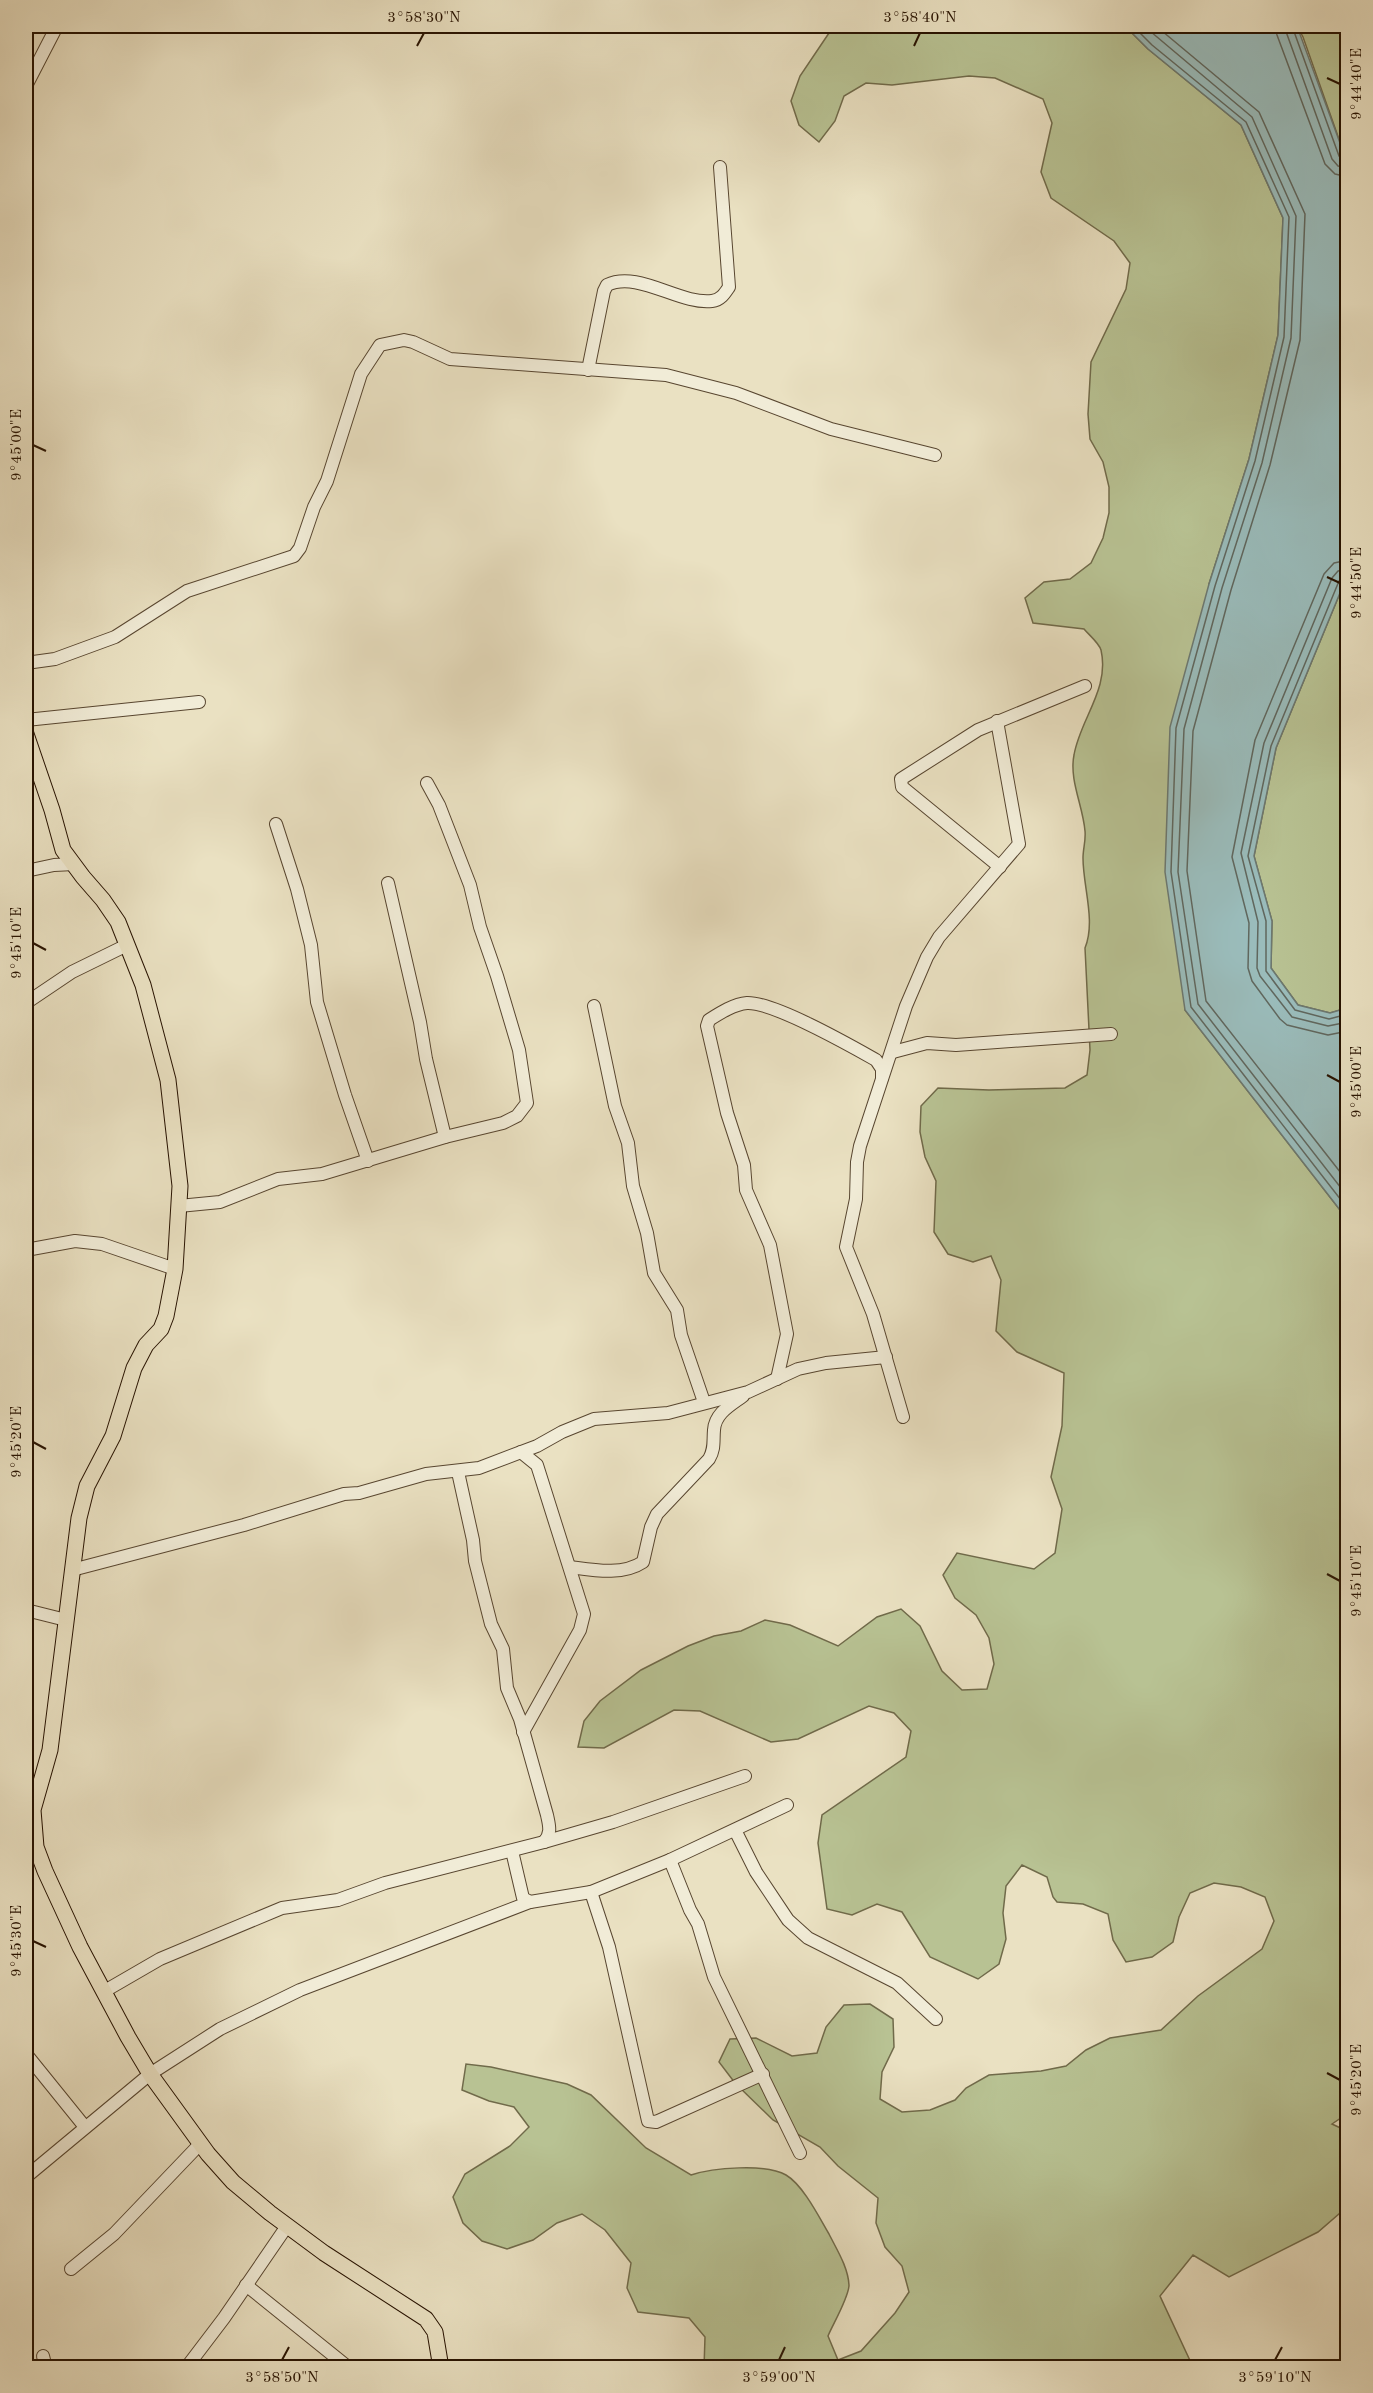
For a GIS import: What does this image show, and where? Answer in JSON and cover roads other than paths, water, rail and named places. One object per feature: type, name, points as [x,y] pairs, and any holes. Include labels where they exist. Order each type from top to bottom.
[{"type":"main road","points":[[26,734],[32,773],[63,850],[113,915],[143,985],[168,1080],[180,1186],[175,1269],[172,1290],[161,1329],[141,1352],[113,1436],[87,1486],[75,1541],[50,1750],[35,1798],[30,1826],[45,1871],[103,1992],[150,2074],[200,2144],[233,2182],[287,2226],[342,2266],[426,2319],[435,2332],[441,2367]]},
{"type":"street","points":[[26,86],[57,26]]},
{"type":"street","points":[[588,370],[603,291],[607,285],[625,282],[697,300],[713,301],[723,296],[729,287],[720,167]]},
{"type":"street","points":[[26,663],[55,659],[115,637],[187,591],[294,556],[300,549],[314,507],[327,481],[355,387],[380,345],[408,340],[450,359],[666,375],[736,393],[831,429],[934,455]]},
{"type":"street","points":[[1000,867],[900,783],[903,776],[978,730],[1085,686]]},
{"type":"street","points":[[26,720],[199,702]]},
{"type":"street","points":[[903,1417],[873,1314],[848,1254],[846,1243],[856,1199],[857,1162],[860,1146],[906,1006],[927,957],[939,937],[1019,844],[998,721]]},
{"type":"street","points":[[179,1206],[220,1202],[278,1179],[322,1174],[445,1137],[503,1123],[522,1110],[528,1097],[519,1050],[480,927],[470,885],[440,805],[427,783]]},
{"type":"street","points":[[276,824],[297,889],[311,945],[317,1002],[368,1161]]},
{"type":"street","points":[[26,871],[54,865],[74,864]]},
{"type":"street","points":[[388,883],[445,1137]]},
{"type":"street","points":[[26,1003],[72,972],[127,945]]},
{"type":"street","points":[[777,1379],[786,1334],[770,1245],[746,1190],[744,1165],[727,1113],[707,1026],[709,1020],[737,1006],[748,1003],[759,1005],[799,1020],[876,1060],[882,1069],[882,1079]]},
{"type":"street","points":[[594,1006],[615,1106],[628,1143],[633,1186],[647,1233],[654,1273],[677,1310],[681,1335],[704,1402]]},
{"type":"street","points":[[892,1052],[927,1042],[956,1045],[1111,1034]]},
{"type":"street","points":[[26,1250],[75,1241],[102,1244],[175,1269]]},
{"type":"street","points":[[72,1570],[244,1525],[344,1494],[359,1493],[426,1474],[479,1468],[537,1446],[579,1424],[594,1419],[668,1413],[748,1392],[798,1369],[826,1363],[886,1357]]},
{"type":"street","points":[[570,1567],[607,1571],[638,1566],[643,1562],[651,1527],[657,1514],[709,1459],[713,1452],[714,1429],[718,1416],[748,1392]]},
{"type":"street","points":[[520,1452],[537,1465],[584,1614],[583,1620],[523,1732]]},
{"type":"street","points":[[458,1472],[480,1582],[493,1633],[503,1649],[507,1688],[523,1732],[550,1829],[544,1842]]},
{"type":"street","points":[[26,1610],[66,1620]]},
{"type":"street","points":[[103,1992],[160,1959],[282,1908],[338,1900],[386,1883],[544,1842],[613,1822],[745,1776]]},
{"type":"street","points":[[26,2177],[150,2074],[220,2029],[300,1990],[530,1902],[591,1892],[670,1860],[787,1805]]},
{"type":"street","points":[[735,1830],[756,1872],[788,1920],[808,1938],[897,1983],[936,2019]]},
{"type":"street","points":[[512,1851],[523,1898],[530,1902]]},
{"type":"street","points":[[670,1860],[698,1924],[714,1977],[764,2074],[800,2153]]},
{"type":"street","points":[[591,1892],[609,1947],[648,2121],[656,2122],[764,2074]]},
{"type":"street","points":[[26,2054],[85,2127]]},
{"type":"street","points":[[71,2269],[114,2234],[200,2144]]},
{"type":"street","points":[[186,2367],[287,2226]]},
{"type":"street","points":[[246,2285],[350,2367]]},
{"type":"water","points":[[1125,26],[1297,26],[1347,162],[1347,576],[1276,748],[1254,856],[1272,921],[1271,968],[1298,1005],[1330,1013],[1347,1008],[1347,1219],[1185,1010],[1165,872],[1170,727],[1209,584],[1249,459],[1278,335],[1283,218],[1241,125],[1148,49]]}]
